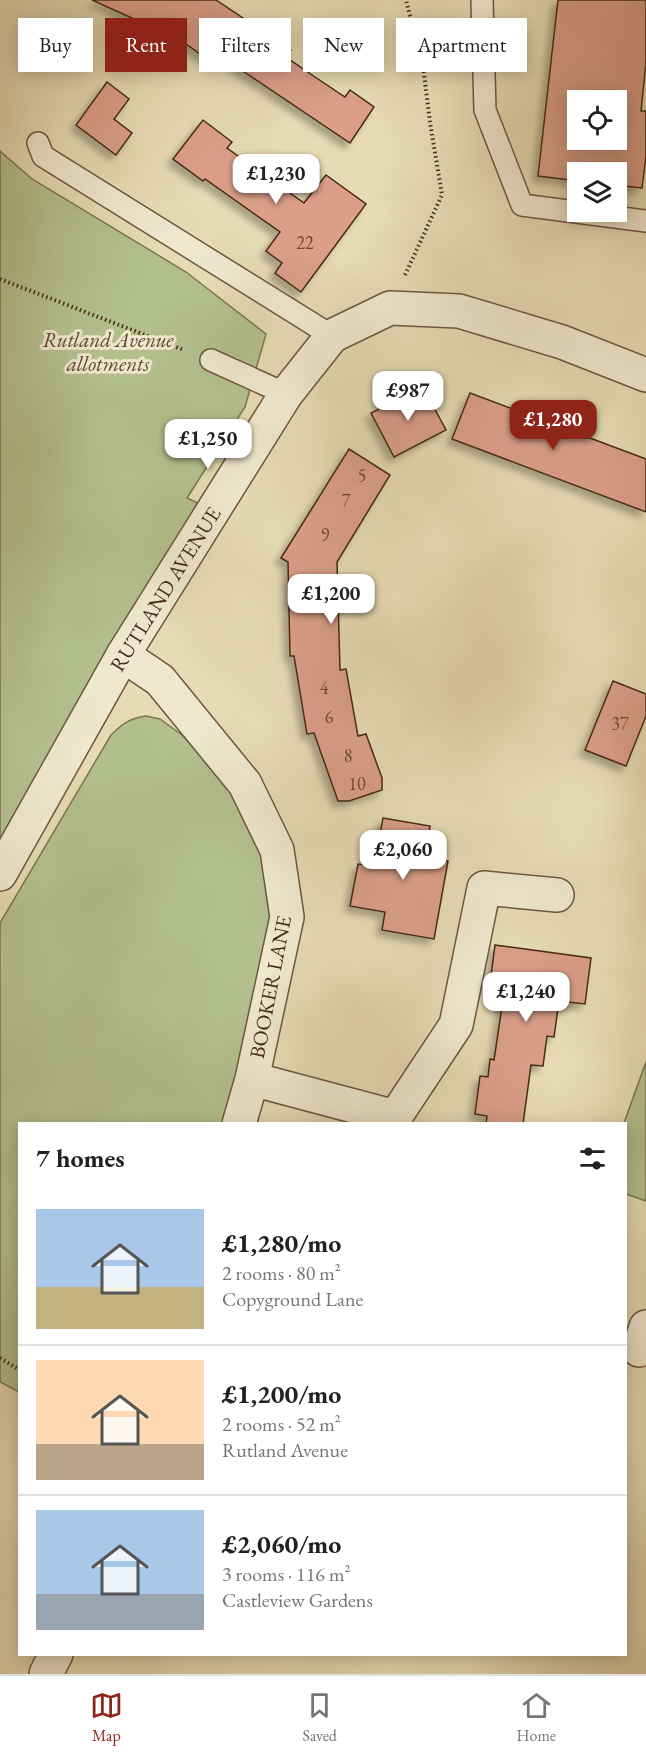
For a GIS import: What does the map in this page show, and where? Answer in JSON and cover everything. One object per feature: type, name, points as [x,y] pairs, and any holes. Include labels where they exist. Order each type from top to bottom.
[{"type":"street","name":"RUTLAND AVENUE","points":[[0,874],[123,655],[286,394],[332,336],[390,308],[459,311],[562,342],[646,375]]},
{"type":"street","name":"BOOKER LANE","points":[[123,655],[160,680],[245,784],[277,850],[287,917],[252,1079],[239,1122]]},
{"type":"street","points":[[252,1079],[395,1120],[456,1024],[484,888],[557,895]]},
{"type":"street","points":[[46,1674],[55,1656]]},
{"type":"lane","points":[[482,0],[485,110],[522,205],[646,221]]},
{"type":"lane","points":[[38,143],[43,156],[332,336]]},
{"type":"lane","points":[[210,360],[286,394]]},
{"type":"path","points":[[390,308],[442,195],[423,66],[406,0]]},
{"type":"path","points":[[0,279],[210,360]]},
{"type":"path","points":[[0,1358],[18,1369]]},
{"type":"green space","name":"Rutland Avenue allotments","points":[[0,151],[32,179],[186,272],[266,334],[245,407],[187,498],[202,505],[0,846]]},
{"type":"green space","points":[[146,716],[160,719],[182,735],[246,811],[275,893],[234,1122],[18,1122],[18,1391],[0,1382],[0,923],[111,735],[135,718]]},
{"type":"green space","points":[[646,1062],[646,1201],[627,1194],[627,1122],[624,1122]]},
{"type":"building","points":[[92,0],[216,0],[243,18],[199,18],[199,53],[187,45],[187,18],[132,18]]},
{"type":"building","points":[[558,0],[646,0],[646,62],[641,111],[646,111],[646,156],[642,188],[627,186],[627,162],[567,162],[567,180],[538,176]]},
{"type":"building","points":[[291,60],[303,69],[303,72],[308,72],[345,97],[350,90],[374,107],[350,143],[244,72],[291,72]]},
{"type":"building","points":[[107,82],[129,99],[114,119],[132,133],[116,155],[76,125]]},
{"type":"building","points":[[203,120],[232,142],[227,148],[304,203],[326,175],[366,204],[301,292],[275,273],[282,263],[266,251],[280,232],[173,159]]},
{"type":"building","points":[[423,387],[446,430],[394,457],[371,413]]},
{"type":"building","points":[[470,393],[646,459],[646,512],[452,439]]},
{"type":"building","points":[[349,449],[390,475],[337,562],[340,670],[346,669],[358,736],[366,734],[382,778],[382,790],[349,801],[338,801],[314,733],[307,734],[294,656],[290,656],[288,562],[281,558]]},
{"type":"building","points":[[613,681],[646,694],[646,716],[626,766],[585,750]]},
{"type":"building","points":[[383,818],[430,826],[425,857],[448,861],[434,939],[382,930],[385,912],[350,906],[358,864],[374,866]]},
{"type":"building","points":[[495,945],[591,958],[585,1004],[559,1001],[554,1037],[547,1036],[543,1066],[531,1065],[523,1122],[486,1122],[487,1116],[475,1114],[480,1076],[488,1077],[490,1059],[494,1060],[504,993],[489,991]]}]
